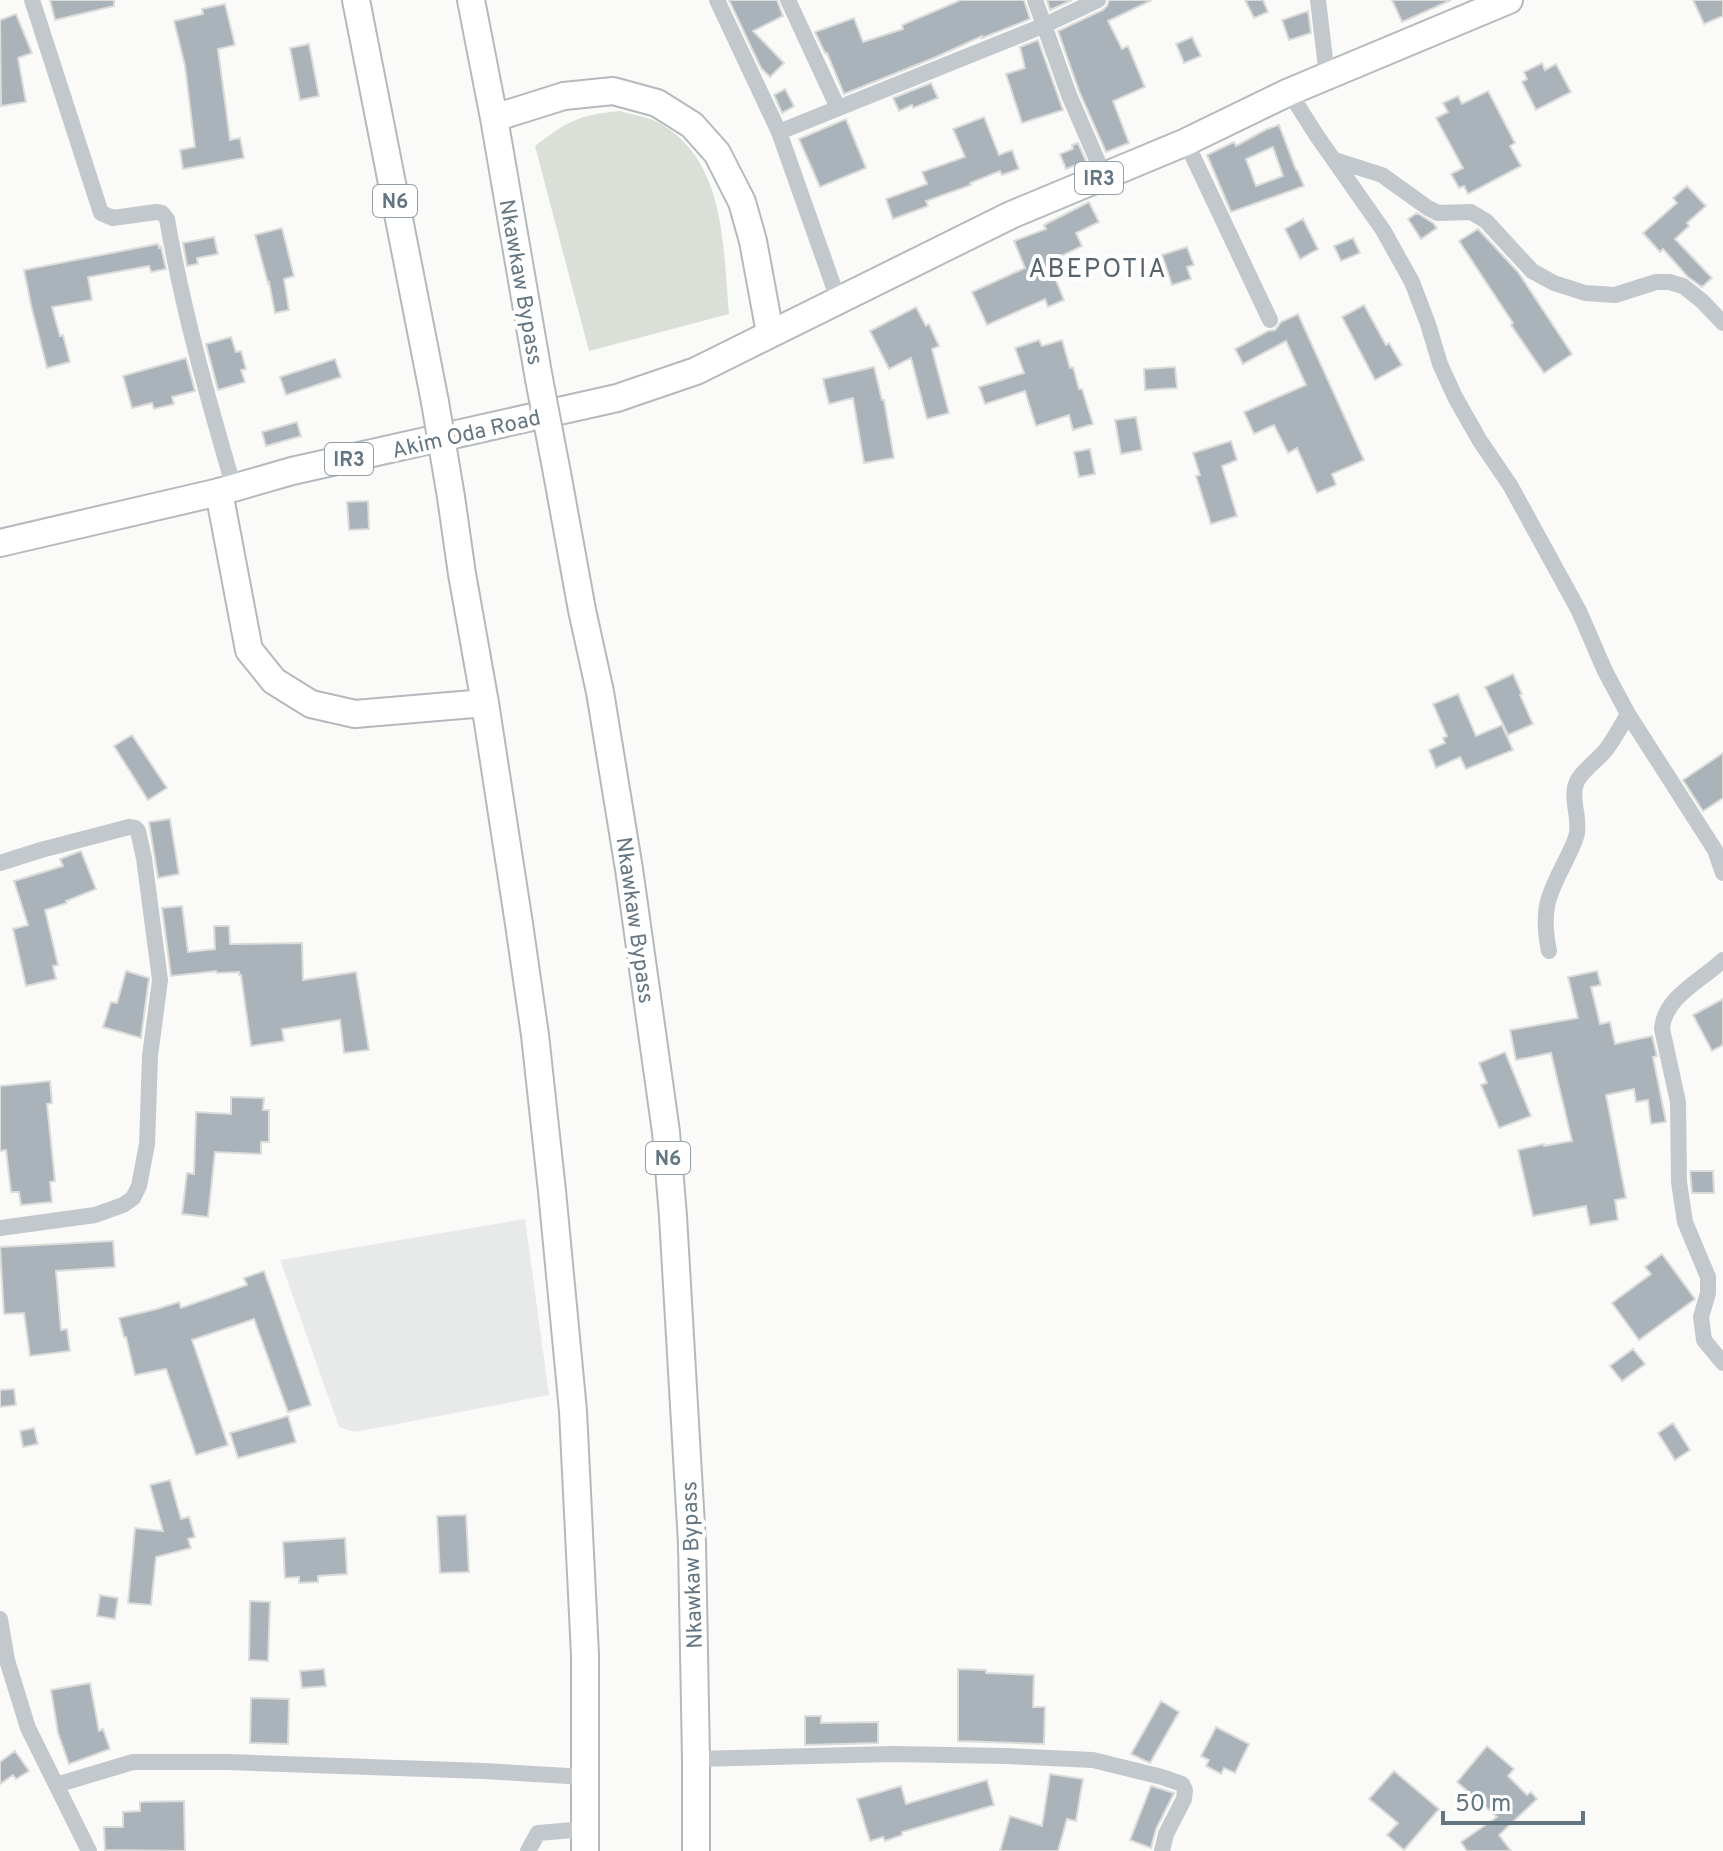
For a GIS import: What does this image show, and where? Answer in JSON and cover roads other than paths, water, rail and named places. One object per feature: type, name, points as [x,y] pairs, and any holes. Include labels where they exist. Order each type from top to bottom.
[{"type":"main road","name":"N6","points":[[356,0],[435,402],[485,703],[535,1035],[573,1411],[585,1655],[585,1840]]},
{"type":"main road","name":"Nkawkaw Bypass","points":[[471,0],[582,610],[600,692],[629,869],[666,1132],[692,1543],[696,1851]]},
{"type":"main road","name":"IR3","points":[[770,333],[1011,215],[1186,142],[1289,92],[1509,0]]},
{"type":"main road","points":[[494,118],[564,96],[613,91],[657,103],[692,125],[717,153],[742,202],[753,241],[770,333]]},
{"type":"main road","name":"Akim Oda Road","points":[[0,543],[227,490],[292,471],[617,398],[696,371],[770,333]]},
{"type":"main road","points":[[227,490],[249,650],[274,681],[311,704],[355,714],[485,703]]},
{"type":"street","points":[[32,0],[101,213],[113,218],[156,212],[167,219],[178,284],[227,490]]},
{"type":"street","points":[[717,0],[779,132],[838,299]]},
{"type":"street","points":[[788,0],[838,108]]},
{"type":"street","points":[[1035,0],[1069,95],[1104,176]]},
{"type":"street","points":[[779,132],[1045,25],[1098,0]]},
{"type":"street","points":[[1318,0],[1327,76]]},
{"type":"street","points":[[1289,92],[1383,230],[1412,282],[1440,364],[1455,397],[1510,485],[1564,583],[1628,714],[1719,853],[1723,873]]},
{"type":"street","points":[[1186,142],[1270,320]]},
{"type":"street","points":[[1335,160],[1382,175],[1438,213],[1471,212],[1486,221],[1532,271],[1554,283],[1585,293],[1615,295],[1656,282],[1669,282],[1683,286],[1723,323]]},
{"type":"street","points":[[1549,951],[1544,930],[1545,911],[1548,896],[1577,834],[1574,792],[1578,779],[1606,750],[1628,714]]},
{"type":"street","points":[[0,863],[129,827],[135,828],[144,858],[160,980],[150,1056],[147,1144],[139,1186],[133,1198],[95,1215],[0,1228]]},
{"type":"street","points":[[1723,960],[1669,1006],[1663,1017],[1662,1029],[1678,1102],[1679,1182],[1685,1222],[1708,1277],[1708,1293],[1701,1317],[1704,1340],[1723,1363]]},
{"type":"street","points":[[0,1619],[7,1660],[28,1728],[89,1851]]},
{"type":"street","points":[[696,1759],[892,1754],[1093,1760],[1182,1784],[1184,1799],[1166,1834],[1162,1851]]},
{"type":"street","points":[[56,1785],[133,1762],[258,1763],[586,1777]]},
{"type":"street","points":[[528,1851],[538,1833],[585,1840]]},
{"type":"district","name":"ABEPOTIA","points":[[1098,268]]}]
